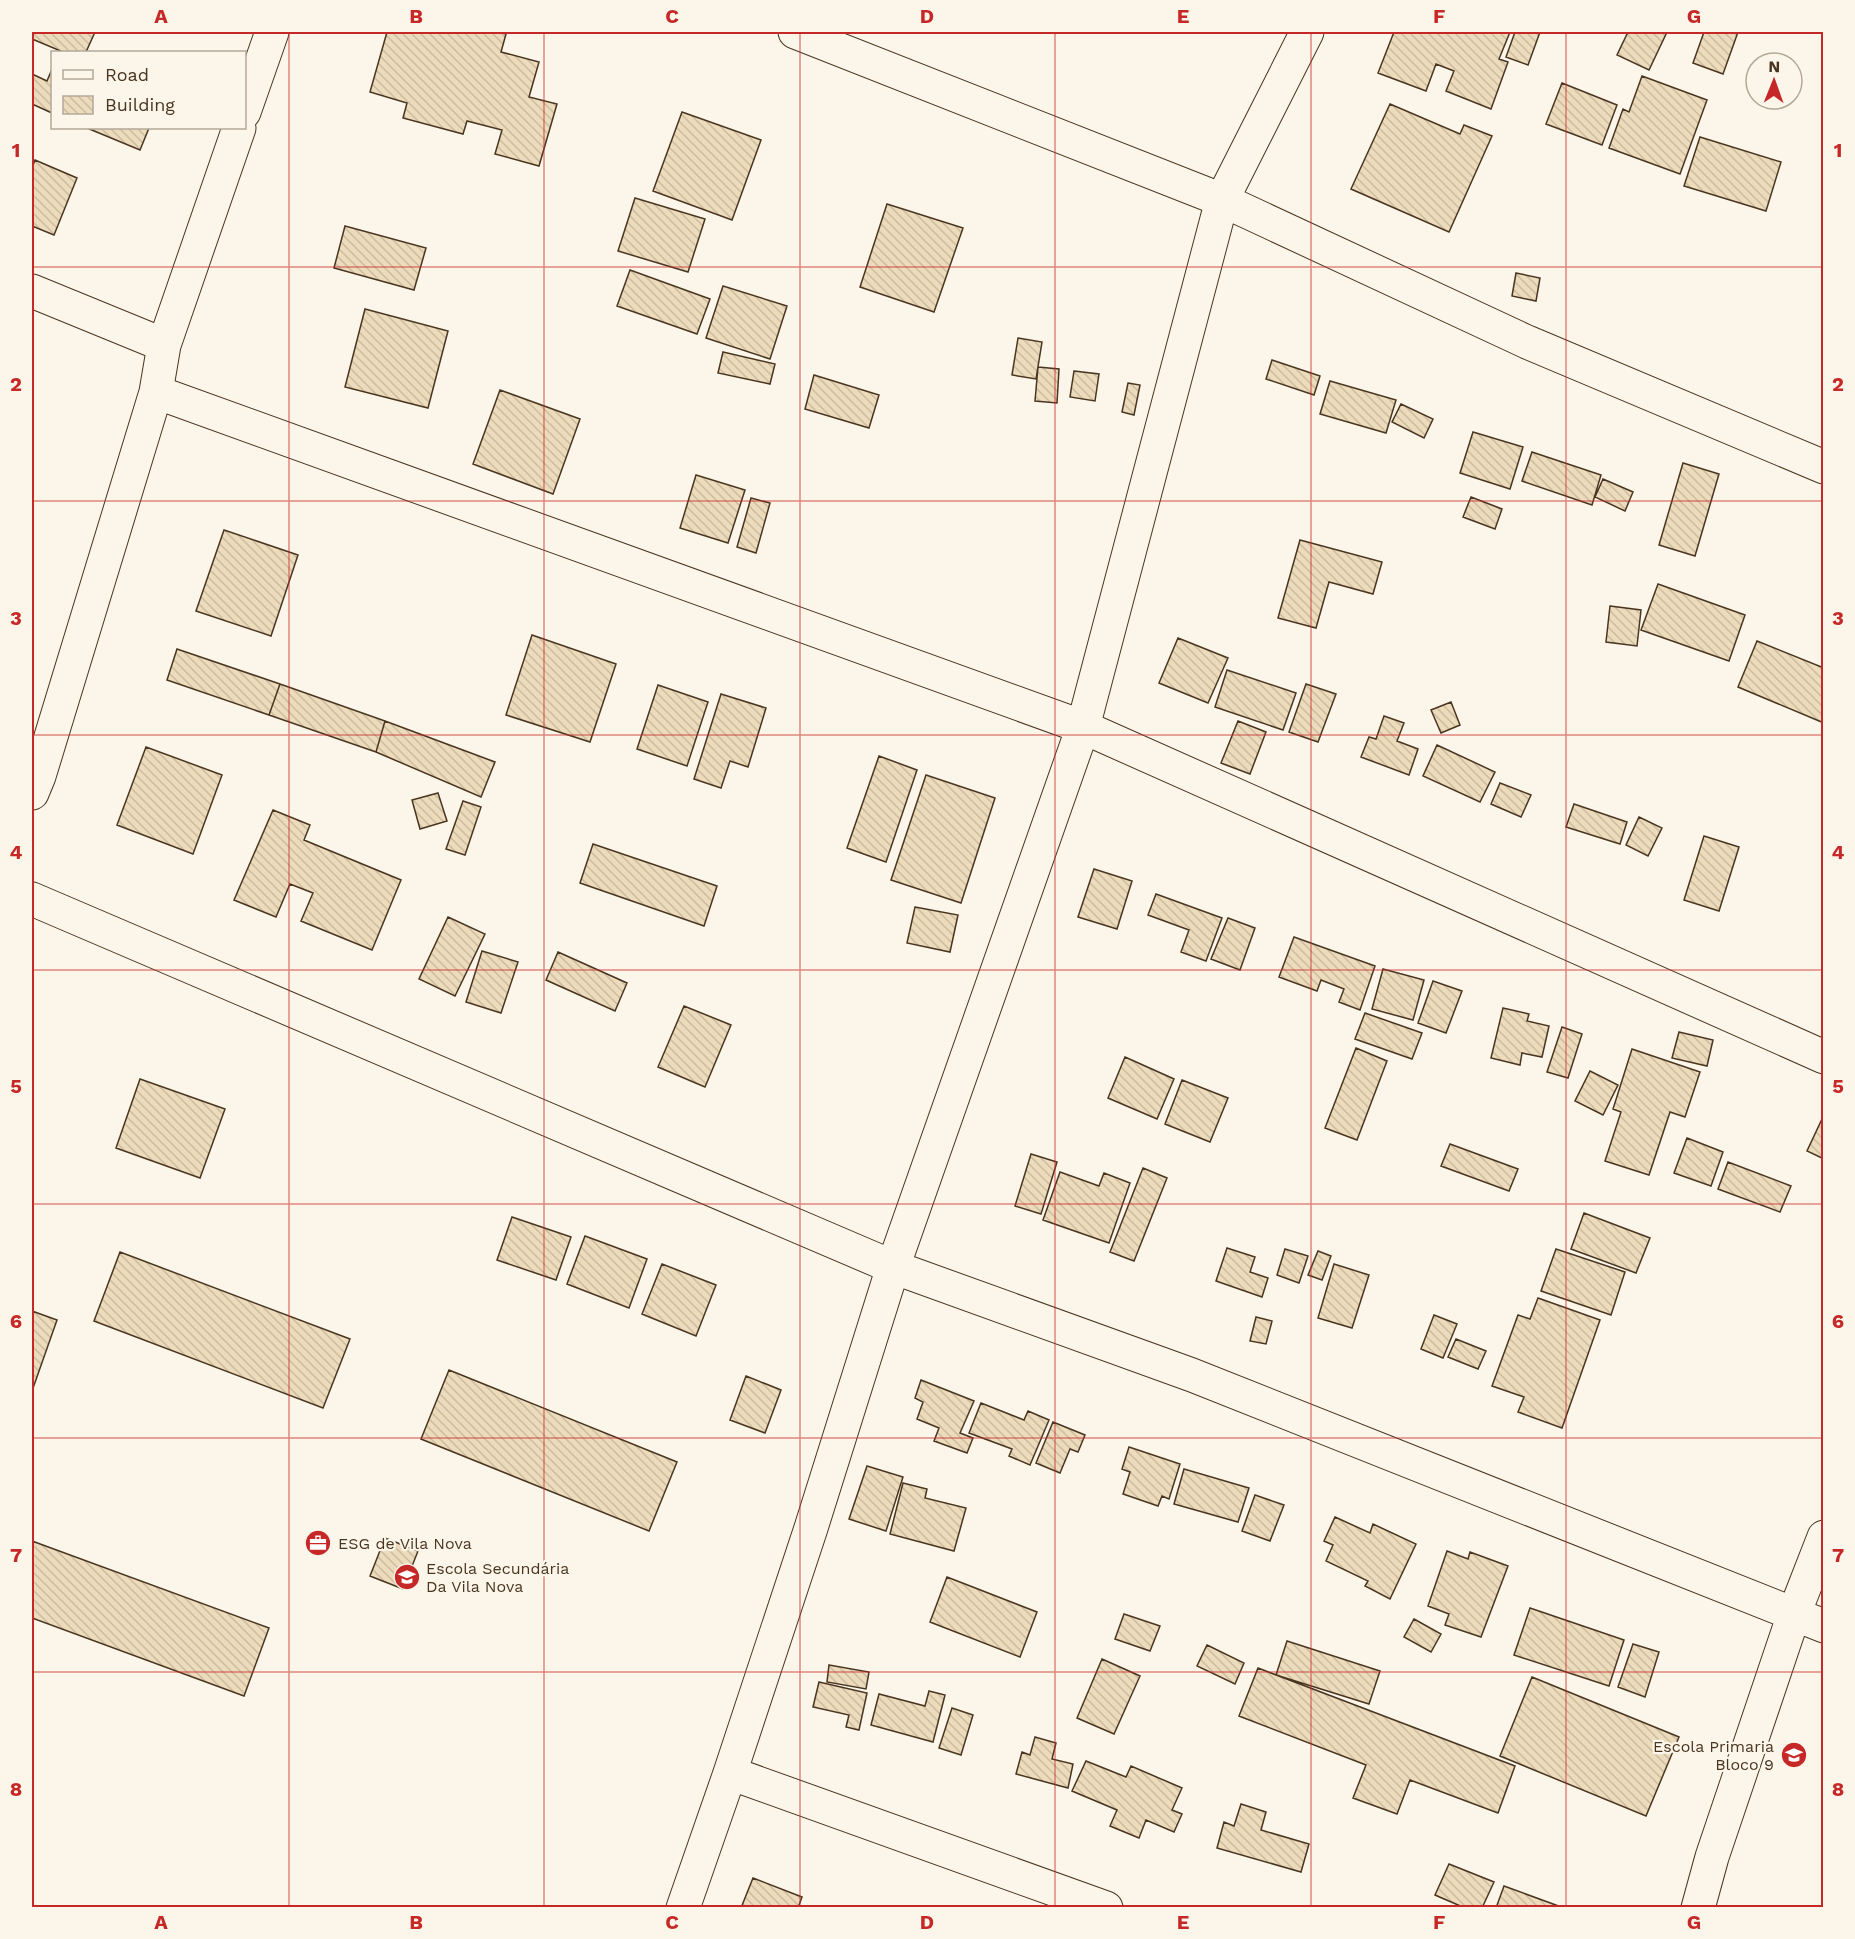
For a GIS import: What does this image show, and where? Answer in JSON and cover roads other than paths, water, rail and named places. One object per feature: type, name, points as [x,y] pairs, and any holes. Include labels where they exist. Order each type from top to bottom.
[{"type":"street","points":[[246,106],[272,32]]},
{"type":"street","points":[[795,32],[1222,200],[1527,342],[1824,467]]},
{"type":"street","points":[[683,1908],[812,1528],[893,1267],[1083,727],[1222,200],[1307,32]]},
{"type":"street","points":[[34,780],[156,392],[164,345],[239,129]]},
{"type":"street","points":[[32,291],[164,345]]},
{"type":"street","points":[[156,392],[1083,727],[1824,1057]]},
{"type":"street","points":[[32,899],[893,1267],[1192,1375],[1824,1626]]},
{"type":"street","points":[[1698,1908],[1716,1846],[1794,1614],[1824,1537]]},
{"type":"street","points":[[730,1773],[1106,1908]]},
{"type":"place","name":"ESG de Vila Nova","points":[[318,1543]]},
{"type":"place","name":"Escola Secundária Da Vila Nova","points":[[407,1577]]},
{"type":"place","name":"Escola Primaria Bloco 9","points":[[1794,1755]]}]
